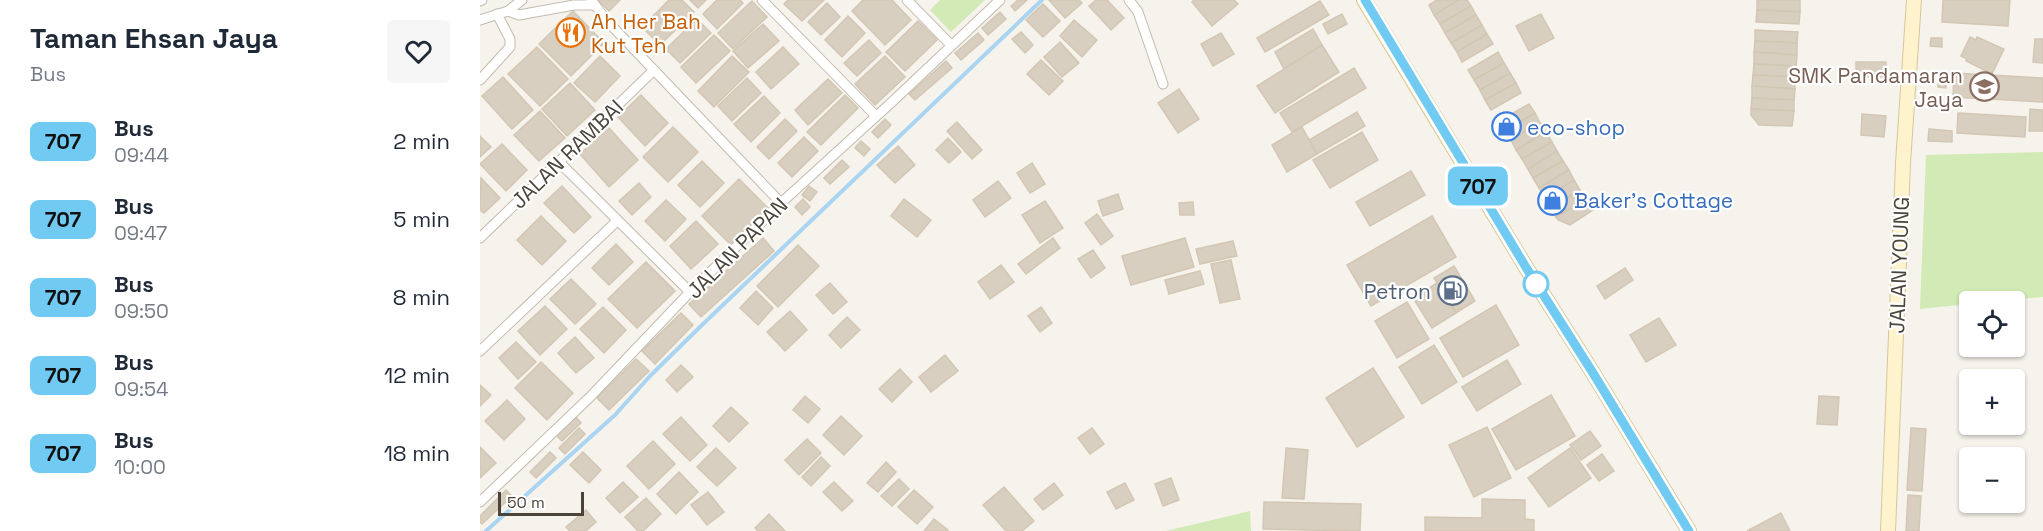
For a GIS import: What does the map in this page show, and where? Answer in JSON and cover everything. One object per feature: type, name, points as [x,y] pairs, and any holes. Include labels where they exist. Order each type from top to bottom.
[{"type":"main road","points":[[1365,0],[1522,262],[1689,531]]},
{"type":"main road","name":"JALAN YOUNG","points":[[1888,531],[1903,163],[1914,0]]},
{"type":"street","points":[[480,20],[508,11],[522,0]]},
{"type":"street","points":[[762,0],[876,116]]},
{"type":"street","points":[[907,0],[951,45]]},
{"type":"street","name":"JALAN PAPAN","points":[[480,502],[590,397],[690,292],[781,203],[1000,0]]},
{"type":"street","points":[[1129,0],[1138,12],[1162,84]]},
{"type":"street","points":[[508,11],[519,15],[593,2],[608,22],[781,203]]},
{"type":"street","points":[[480,80],[510,47],[510,39],[497,14]]},
{"type":"street","name":"JALAN RAMBAI","points":[[480,238],[654,70]]},
{"type":"street","points":[[559,162],[690,292]]},
{"type":"street","points":[[480,351],[617,221]]},
{"type":"green space","points":[[940,0],[985,0],[951,32],[930,10]]},
{"type":"green space","points":[[2043,152],[2043,297],[2025,299],[2025,291],[1959,291],[1959,305],[1920,309],[1926,155]]},
{"type":"green space","points":[[1250,511],[1251,531],[1166,531]]},
{"type":"building","points":[[598,0],[620,0],[609,11]]},
{"type":"building","points":[[669,0],[682,0],[694,12],[660,45],[642,27]]},
{"type":"building","points":[[690,0],[706,0],[698,8]]},
{"type":"building","points":[[717,0],[740,0],[743,3],[717,29],[703,14]]},
{"type":"building","points":[[788,0],[824,0],[802,21],[784,4]]},
{"type":"building","points":[[863,0],[892,0],[911,20],[885,45],[852,11]]},
{"type":"building","points":[[1018,0],[1027,0],[1015,11],[1011,6]]},
{"type":"building","points":[[1049,0],[1079,0],[1082,3],[1065,18]]},
{"type":"building","points":[[1096,0],[1107,0],[1124,18],[1111,30],[1089,6]]},
{"type":"building","points":[[1194,0],[1234,0],[1238,4],[1212,26],[1192,2]]},
{"type":"building","points":[[1437,0],[1459,0],[1434,15],[1429,5]]},
{"type":"building","points":[[1459,0],[1467,0],[1471,6],[1440,24],[1434,15]]},
{"type":"building","points":[[1757,0],[1800,0],[1800,12],[1757,10]]},
{"type":"building","points":[[1943,0],[2010,0],[2008,26],[1942,22]]},
{"type":"building","points":[[752,1],[767,17],[733,49],[718,33]]},
{"type":"building","points":[[1320,1],[1329,15],[1265,52],[1257,38]]},
{"type":"building","points":[[827,3],[840,17],[821,35],[808,22]]},
{"type":"building","points":[[1043,4],[1060,21],[1043,37],[1026,20]]},
{"type":"building","points":[[1471,6],[1476,15],[1445,33],[1440,24]]},
{"type":"building","points":[[1757,10],[1800,12],[1799,24],[1756,22]]},
{"type":"building","points":[[573,11],[604,43],[571,76],[539,44]]},
{"type":"building","points":[[1000,12],[1006,19],[988,35],[982,28]]},
{"type":"building","points":[[1342,14],[1347,24],[1328,34],[1323,24]]},
{"type":"building","points":[[1541,14],[1554,38],[1529,51],[1516,26]]},
{"type":"building","points":[[1476,15],[1482,25],[1451,43],[1445,33]]},
{"type":"building","points":[[848,16],[865,33],[842,57],[825,40]]},
{"type":"building","points":[[697,19],[711,33],[680,63],[666,49]]},
{"type":"building","points":[[1074,20],[1097,40],[1082,57],[1060,36]]},
{"type":"building","points":[[918,21],[937,40],[905,71],[886,52]]},
{"type":"building","points":[[763,24],[779,41],[748,68],[733,51]]},
{"type":"building","points":[[1482,25],[1487,34],[1457,52],[1451,43]]},
{"type":"building","points":[[1313,29],[1322,45],[1284,69],[1275,52]]},
{"type":"building","points":[[1755,30],[1798,32],[1797,43],[1755,41]]},
{"type":"building","points":[[1021,32],[1033,45],[1025,53],[1012,39]]},
{"type":"building","points":[[978,33],[984,40],[961,60],[955,53]]},
{"type":"building","points":[[1221,33],[1234,54],[1213,66],[1201,44]]},
{"type":"building","points":[[1487,34],[1493,44],[1462,62],[1457,52]]},
{"type":"building","points":[[714,35],[730,51],[696,83],[681,67]]},
{"type":"building","points":[[1970,37],[1976,40],[1977,37],[2004,49],[1992,74],[1966,61],[1967,59],[1961,56]]},
{"type":"building","points":[[1931,38],[1942,38],[1942,47],[1930,46]]},
{"type":"building","points":[[2035,39],[2043,39],[2043,63],[2033,62]]},
{"type":"building","points":[[869,40],[881,53],[857,76],[844,63]]},
{"type":"building","points":[[1755,41],[1797,43],[1797,55],[1754,52]]},
{"type":"building","points":[[1060,42],[1079,63],[1062,77],[1044,57]]},
{"type":"building","points":[[1322,45],[1339,72],[1275,113],[1257,86]]},
{"type":"building","points":[[537,47],[568,79],[540,106],[508,74]]},
{"type":"building","points":[[783,47],[799,64],[771,89],[756,72]]},
{"type":"building","points":[[1498,52],[1504,63],[1474,80],[1468,70]]},
{"type":"building","points":[[1754,52],[1797,55],[1796,66],[1754,64]]},
{"type":"building","points":[[600,56],[620,76],[595,102],[574,83]]},
{"type":"building","points":[[732,56],[749,72],[714,107],[698,91]]},
{"type":"building","points":[[885,56],[905,77],[875,105],[855,84]]},
{"type":"building","points":[[1041,60],[1063,81],[1049,95],[1027,74]]},
{"type":"building","points":[[946,61],[952,68],[915,100],[909,94]]},
{"type":"building","points":[[1856,62],[1886,62],[1886,77],[1856,77]]},
{"type":"building","points":[[1504,63],[1510,73],[1480,90],[1474,80]]},
{"type":"building","points":[[1754,64],[1796,66],[1795,77],[1753,75]]},
{"type":"building","points":[[1354,68],[1366,88],[1292,132],[1280,113]]},
{"type":"building","points":[[1510,73],[1516,83],[1485,100],[1480,90]]},
{"type":"building","points":[[1954,73],[2043,78],[2043,102],[1953,97]]},
{"type":"building","points":[[1753,75],[1795,77],[1795,89],[1752,86]]},
{"type":"building","points":[[1939,76],[1947,77],[1946,88],[1938,87]]},
{"type":"building","points":[[503,77],[533,110],[512,129],[482,96]]},
{"type":"building","points":[[747,78],[761,93],[732,121],[718,106]]},
{"type":"building","points":[[828,79],[842,93],[808,125],[795,110]]},
{"type":"building","points":[[570,83],[595,110],[567,136],[542,109]]},
{"type":"building","points":[[1516,83],[1521,93],[1491,110],[1485,100]]},
{"type":"building","points":[[1752,86],[1795,89],[1794,100],[1752,98]]},
{"type":"building","points":[[1179,89],[1199,119],[1178,133],[1158,103]]},
{"type":"building","points":[[641,95],[668,123],[645,146],[618,117]]},
{"type":"building","points":[[845,95],[858,108],[821,145],[807,132]]},
{"type":"building","points":[[764,96],[780,113],[751,142],[734,124]]},
{"type":"building","points":[[1752,98],[1794,100],[1794,111],[1751,109]]},
{"type":"building","points":[[1529,104],[1535,113],[1505,131],[1499,121]]},
{"type":"building","points":[[1751,109],[1794,111],[1792,126],[1759,125],[1751,115]]},
{"type":"building","points":[[2030,109],[2043,110],[2043,131],[2029,131]]},
{"type":"building","points":[[540,111],[565,138],[539,161],[514,135]]},
{"type":"building","points":[[1357,112],[1365,126],[1317,154],[1309,140]]},
{"type":"building","points":[[1535,113],[1540,123],[1511,140],[1505,131]]},
{"type":"building","points":[[1958,113],[2026,117],[2025,137],[1957,133]]},
{"type":"building","points":[[1862,114],[1886,116],[1884,137],[1861,135]]},
{"type":"building","points":[[785,119],[797,131],[769,159],[757,147]]},
{"type":"building","points":[[885,119],[891,125],[878,138],[872,132]]},
{"type":"building","points":[[957,122],[982,150],[972,159],[947,131]]},
{"type":"building","points":[[1540,123],[1546,132],[1516,150],[1511,140]]},
{"type":"building","points":[[673,127],[698,152],[668,182],[643,157]]},
{"type":"building","points":[[1302,127],[1317,154],[1287,172],[1272,145]]},
{"type":"building","points":[[609,128],[638,160],[609,187],[580,154]]},
{"type":"building","points":[[1929,129],[1952,131],[1952,142],[1928,141]]},
{"type":"building","points":[[1362,132],[1378,160],[1330,188],[1313,160]]},
{"type":"building","points":[[1546,132],[1552,142],[1522,159],[1516,150]]},
{"type":"building","points":[[480,136],[491,147],[480,157]]},
{"type":"building","points":[[804,137],[818,151],[792,177],[778,163]]},
{"type":"building","points":[[948,138],[961,152],[949,163],[936,150]]},
{"type":"building","points":[[861,141],[870,149],[864,156],[855,148]]},
{"type":"building","points":[[1552,142],[1557,151],[1528,169],[1522,159]]},
{"type":"building","points":[[502,144],[527,170],[506,191],[480,164]]},
{"type":"building","points":[[898,146],[915,165],[895,183],[877,165]]},
{"type":"building","points":[[1557,151],[1563,161],[1533,178],[1528,169]]},
{"type":"building","points":[[842,160],[849,167],[830,184],[824,178]]},
{"type":"building","points":[[702,161],[724,183],[700,207],[678,185]]},
{"type":"building","points":[[1563,161],[1569,170],[1539,188],[1533,178]]},
{"type":"building","points":[[1032,163],[1045,184],[1030,193],[1017,173]]},
{"type":"building","points":[[1569,170],[1574,180],[1545,198],[1539,188]]},
{"type":"building","points":[[1411,171],[1425,195],[1370,226],[1356,202]]},
{"type":"building","points":[[481,178],[500,198],[484,213],[480,210]]},
{"type":"building","points":[[739,179],[768,208],[731,245],[702,216]]},
{"type":"building","points":[[1574,180],[1580,190],[1551,207],[1545,198]]},
{"type":"building","points":[[998,181],[1011,198],[985,217],[973,200]]},
{"type":"building","points":[[639,183],[651,197],[632,215],[619,201]]},
{"type":"building","points":[[562,186],[591,217],[574,233],[544,203]]},
{"type":"building","points":[[809,186],[817,192],[810,201],[802,195]]},
{"type":"building","points":[[1580,190],[1586,199],[1556,217],[1551,207]]},
{"type":"building","points":[[1118,194],[1123,209],[1103,216],[1098,201]]},
{"type":"building","points":[[803,199],[810,207],[802,215],[795,207]]},
{"type":"building","points":[[904,199],[931,220],[917,237],[891,216]]},
{"type":"building","points":[[1586,199],[1593,210],[1570,225],[1558,220],[1556,217]]},
{"type":"building","points":[[666,200],[686,219],[665,241],[645,221]]},
{"type":"building","points":[[1045,201],[1063,228],[1040,243],[1022,215]]},
{"type":"building","points":[[1193,202],[1194,215],[1180,215],[1179,203]]},
{"type":"building","points":[[1097,214],[1113,236],[1101,245],[1085,223]]},
{"type":"building","points":[[541,216],[566,241],[542,265],[517,240]]},
{"type":"building","points":[[1432,216],[1456,257],[1371,306],[1347,265]]},
{"type":"building","points":[[696,221],[718,244],[691,269],[670,246]]},
{"type":"building","points":[[763,238],[774,251],[701,317],[689,304]]},
{"type":"building","points":[[1053,238],[1060,248],[1026,274],[1018,264]]},
{"type":"building","points":[[1185,238],[1194,267],[1131,285],[1122,256]]},
{"type":"building","points":[[1233,241],[1237,256],[1200,264],[1196,249]]},
{"type":"building","points":[[616,244],[633,262],[609,285],[592,268]]},
{"type":"building","points":[[798,245],[819,266],[778,307],[757,286]]},
{"type":"building","points":[[1093,250],[1105,268],[1091,278],[1078,259]]},
{"type":"building","points":[[1231,260],[1240,299],[1220,303],[1211,264]]},
{"type":"building","points":[[646,262],[675,291],[637,328],[608,299]]},
{"type":"building","points":[[1001,265],[1014,282],[990,299],[978,282]]},
{"type":"building","points":[[1454,266],[1475,301],[1456,313],[1434,278]]},
{"type":"building","points":[[1625,268],[1633,280],[1605,299],[1597,286]]},
{"type":"building","points":[[1200,271],[1204,284],[1169,294],[1165,280]]},
{"type":"building","points":[[571,279],[596,304],[575,324],[550,299]]},
{"type":"building","points":[[830,283],[847,302],[833,314],[816,295]]},
{"type":"building","points":[[1437,283],[1456,313],[1432,328],[1413,298]]},
{"type":"building","points":[[756,291],[773,308],[758,325],[740,308]]},
{"type":"building","points":[[1407,302],[1429,339],[1397,358],[1375,321]]},
{"type":"building","points":[[1496,305],[1519,345],[1463,377],[1440,338]]},
{"type":"building","points":[[545,306],[567,329],[540,355],[518,331]]},
{"type":"building","points":[[603,307],[626,330],[604,353],[580,329]]},
{"type":"building","points":[[1041,307],[1052,323],[1040,332],[1028,316]]},
{"type":"building","points":[[790,311],[807,330],[785,351],[767,332]]},
{"type":"building","points":[[681,313],[693,325],[655,364],[642,351]]},
{"type":"building","points":[[847,317],[860,330],[841,348],[829,335]]},
{"type":"building","points":[[1659,318],[1676,345],[1646,362],[1630,335]]},
{"type":"building","points":[[575,337],[594,358],[576,373],[558,353]]},
{"type":"building","points":[[516,342],[536,362],[518,379],[499,358]]},
{"type":"building","points":[[1434,345],[1457,382],[1422,404],[1399,367]]},
{"type":"building","points":[[945,355],[958,371],[931,392],[919,377]]},
{"type":"building","points":[[636,359],[649,371],[609,410],[597,398]]},
{"type":"building","points":[[1507,360],[1521,384],[1477,411],[1462,387]]},
{"type":"building","points":[[541,362],[573,393],[547,420],[515,388]]},
{"type":"building","points":[[681,365],[693,377],[677,392],[666,380]]},
{"type":"building","points":[[1373,368],[1404,417],[1357,447],[1326,398]]},
{"type":"building","points":[[900,369],[912,382],[892,402],[879,389]]},
{"type":"building","points":[[480,385],[491,395],[480,406]]},
{"type":"building","points":[[1551,395],[1575,436],[1516,470],[1492,429]]},
{"type":"building","points":[[805,396],[820,409],[808,423],[793,410]]},
{"type":"building","points":[[1819,396],[1839,397],[1837,425],[1817,424]]},
{"type":"building","points":[[507,400],[525,419],[504,440],[485,421]]},
{"type":"building","points":[[731,407],[748,423],[729,442],[713,426]]},
{"type":"building","points":[[841,416],[862,436],[844,455],[823,435]]},
{"type":"building","points":[[576,417],[581,423],[562,441],[556,435]]},
{"type":"building","points":[[681,417],[707,445],[690,461],[663,434]]},
{"type":"building","points":[[1487,427],[1511,478],[1474,497],[1449,445]]},
{"type":"building","points":[[579,428],[585,434],[565,454],[559,448]]},
{"type":"building","points":[[1092,428],[1104,444],[1090,454],[1078,438]]},
{"type":"building","points":[[1911,428],[1926,429],[1922,491],[1907,490]]},
{"type":"building","points":[[1590,431],[1601,446],[1581,460],[1570,445]]},
{"type":"building","points":[[807,439],[821,453],[799,475],[785,460]]},
{"type":"building","points":[[653,441],[675,464],[649,489],[627,466]]},
{"type":"building","points":[[480,447],[496,463],[480,478]]},
{"type":"building","points":[[716,448],[736,468],[717,486],[697,467]]},
{"type":"building","points":[[1286,448],[1308,450],[1304,499],[1282,498]]},
{"type":"building","points":[[1570,448],[1591,478],[1549,507],[1528,478]]},
{"type":"building","points":[[550,452],[556,458],[536,478],[530,472]]},
{"type":"building","points":[[583,452],[601,470],[589,483],[570,465]]},
{"type":"building","points":[[1602,454],[1614,471],[1599,481],[1587,465]]},
{"type":"building","points":[[821,457],[830,466],[811,486],[802,477]]},
{"type":"building","points":[[886,462],[896,472],[878,492],[867,483]]},
{"type":"building","points":[[679,472],[698,492],[676,514],[657,494]]},
{"type":"building","points":[[1171,478],[1179,500],[1163,506],[1155,484]]},
{"type":"building","points":[[899,479],[909,489],[892,506],[881,496]]},
{"type":"building","points":[[623,482],[638,497],[620,513],[606,498]]},
{"type":"building","points":[[834,482],[853,501],[842,511],[823,492]]},
{"type":"building","points":[[1054,483],[1063,495],[1043,510],[1034,499]]},
{"type":"building","points":[[1125,483],[1134,500],[1116,509],[1107,492]]},
{"type":"building","points":[[1004,487],[1034,521],[1022,531],[1006,531],[983,505]]},
{"type":"building","points":[[506,490],[512,496],[482,524],[480,516]]},
{"type":"building","points":[[914,490],[933,507],[917,524],[898,507]]},
{"type":"building","points":[[708,492],[724,512],[707,525],[691,505]]},
{"type":"building","points":[[1908,495],[1921,496],[1919,531],[1906,531]]},
{"type":"building","points":[[646,498],[661,514],[643,531],[638,531],[625,517]]},
{"type":"building","points":[[1482,499],[1525,500],[1525,519],[1534,520],[1534,531],[1425,531],[1425,517],[1482,518]]},
{"type":"building","points":[[1264,502],[1361,504],[1360,531],[1263,529]]},
{"type":"building","points":[[586,510],[596,522],[586,531],[570,531],[566,527]]},
{"type":"building","points":[[1781,513],[1790,531],[1747,531]]},
{"type":"building","points":[[769,514],[785,531],[758,531],[755,528]]},
{"type":"building","points":[[934,519],[948,530],[924,531]]},
{"type":"waterway","points":[[486,531],[615,415],[650,376],[703,324],[1042,0]]},
{"type":"bus line","name":"707","points":[[1365,0],[1527,269],[1689,531]]},
{"type":"place","name":"Ah Her Bah Kut Teh","points":[[570,33]]},
{"type":"place","name":"SMK Pandamaran Jaya","points":[[1984,87]]},
{"type":"place","name":"eco-shop","points":[[1506,127]]},
{"type":"place","name":"Baker's Cottage","points":[[1553,200]]},
{"type":"place","name":"Petron","points":[[1452,291]]}]
